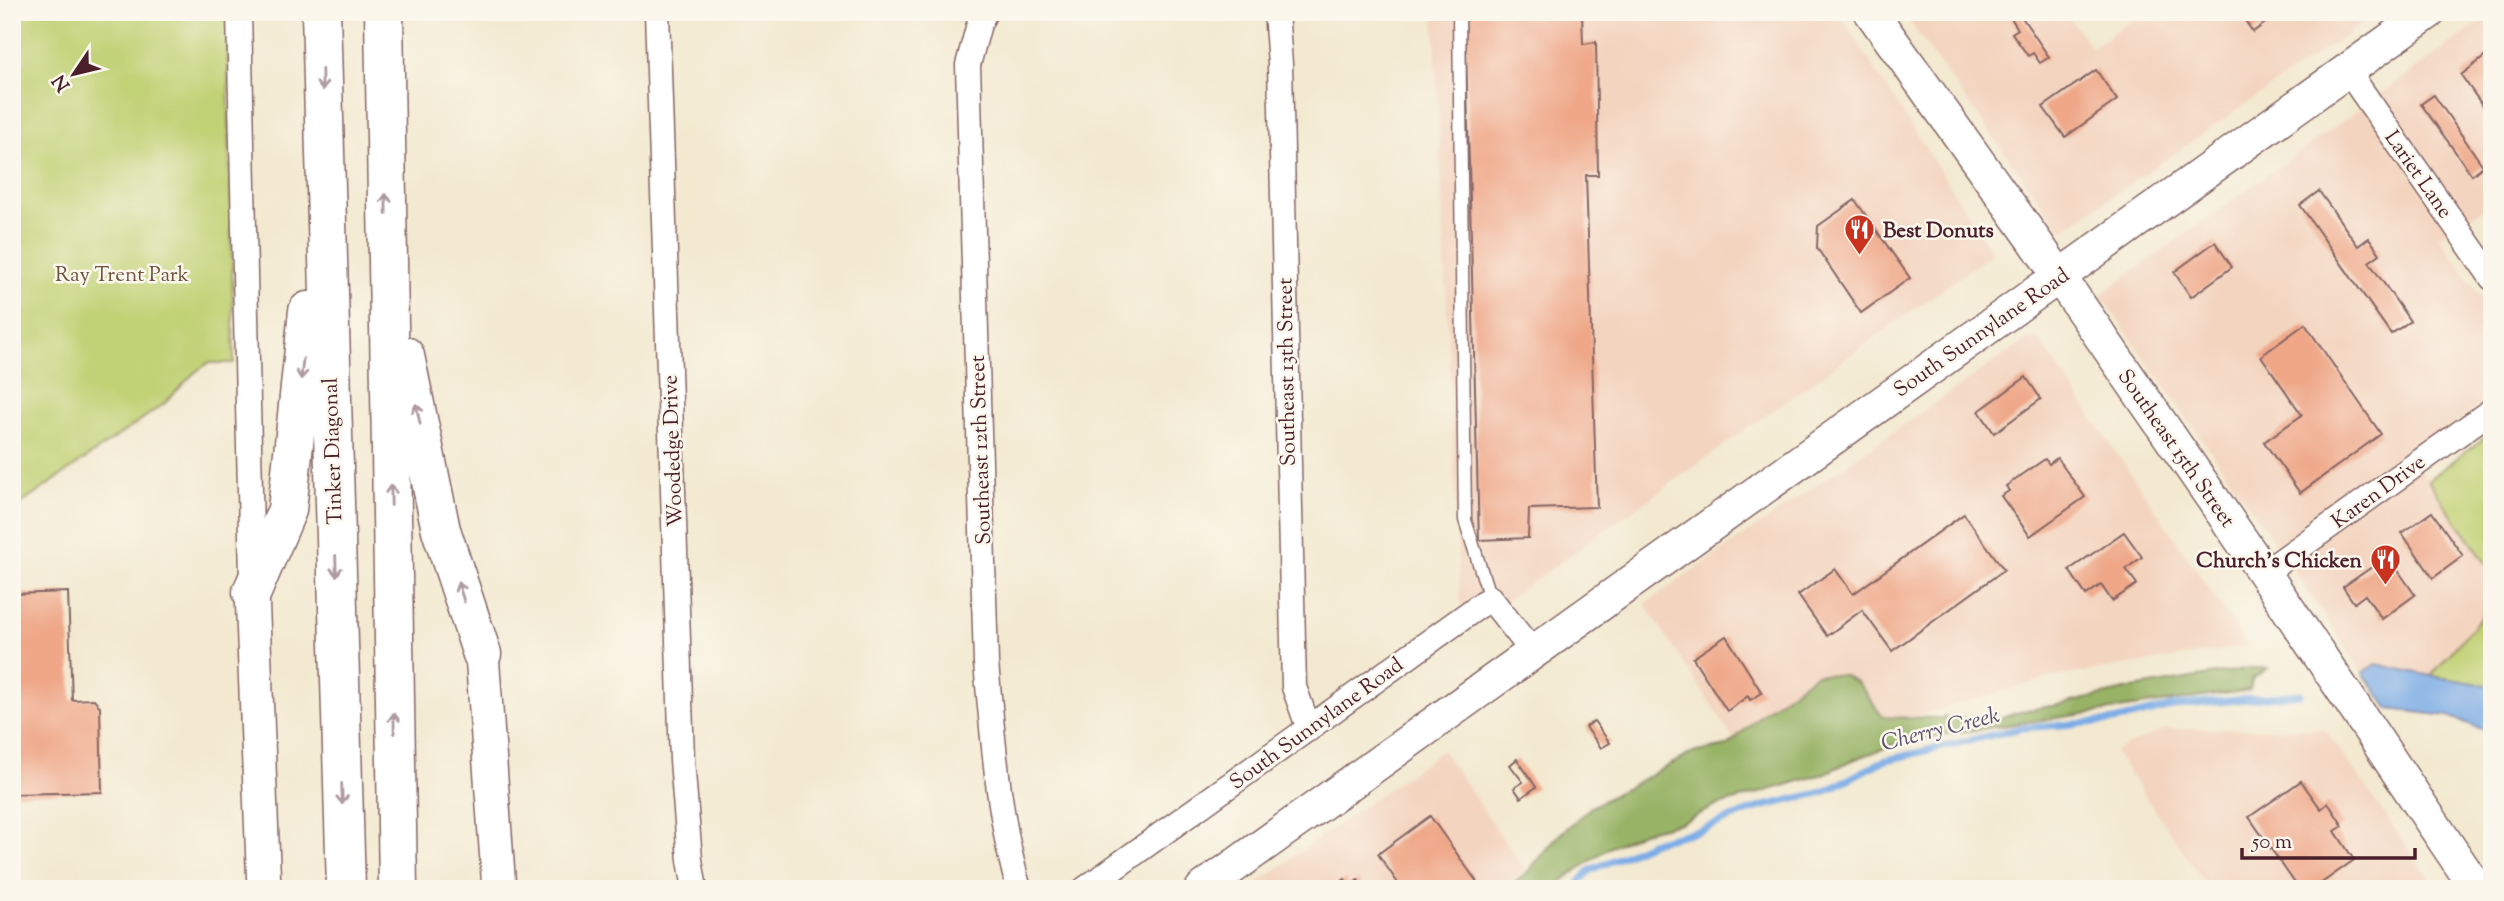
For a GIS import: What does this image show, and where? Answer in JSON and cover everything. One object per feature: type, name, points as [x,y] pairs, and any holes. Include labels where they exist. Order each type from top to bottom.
[{"type":"highway","name":"Tinker Diagonal","points":[[321,12],[346,889]]},
{"type":"highway","points":[[384,12],[398,889]]},
{"type":"highway","points":[[252,592],[287,510],[289,499],[324,155]]},
{"type":"highway","points":[[387,272],[441,530],[482,654]]},
{"type":"main road","name":"Southeast 15th Street","points":[[1871,12],[2264,573],[2477,889]]},
{"type":"main road","name":"South Sunnylane Road","points":[[1202,889],[2429,12]]},
{"type":"main road","points":[[252,592],[264,889]]},
{"type":"main road","points":[[482,654],[499,889]]},
{"type":"street","points":[[239,12],[252,592]]},
{"type":"street","name":"Woodedge Drive","points":[[657,12],[682,760],[695,889]]},
{"type":"street","name":"Southeast 12th Street","points":[[985,12],[968,65],[986,663],[996,762],[1013,868],[1019,889]]},
{"type":"street","name":"Southeast 13th Street","points":[[1276,12],[1280,64],[1294,687],[1309,729]]},
{"type":"street","name":"Lariet Lane","points":[[2347,71],[2492,278]]},
{"type":"street","name":"Karen Drive","points":[[2264,573],[2492,410]]},
{"type":"street","points":[[1490,597],[1533,652]]},
{"type":"street","name":"South Sunnylane Road","points":[[1085,889],[1490,597]]},
{"type":"lane","points":[[1459,12],[1465,520],[1490,597]]},
{"type":"shaded area","points":[[1434,12],[1838,12],[1993,253],[1474,624],[1460,602]]},
{"type":"shaded area","points":[[1902,12],[2066,12],[2091,48],[2143,12],[2379,12],[2062,231]]},
{"type":"shaded area","points":[[2492,14],[2492,204],[2439,236],[2492,314],[2492,396],[2411,456],[2492,572],[2492,604],[2431,676],[2376,664],[2363,673],[2271,537],[2100,295]]},
{"type":"shaded area","points":[[2039,339],[2248,646],[2047,678],[1921,715],[1884,716],[1857,681],[1844,674],[1815,673],[1733,738],[1645,604],[2026,340]]},
{"type":"shaded area","points":[[2166,729],[2325,729],[2437,889],[2209,889],[2114,751]]},
{"type":"shaded area","points":[[1442,750],[1525,870],[1499,889],[1249,889]]},
{"type":"green space","name":"Ray Trent Park","points":[[12,12],[227,12],[234,363],[208,363],[194,373],[165,403],[12,510]]},
{"type":"green space","points":[[2492,432],[2492,572],[2428,480]]},
{"type":"green space","points":[[2492,604],[2492,686],[2431,676]]},
{"type":"green space","points":[[2251,668],[2268,668],[2252,679],[2250,690],[1901,742],[1823,774],[1716,806],[1680,823],[1642,832],[1607,849],[1551,889],[1506,889],[1525,875],[1557,837],[1591,807],[1692,753],[1727,746],[1765,711],[1816,674],[1843,675],[1857,682],[1883,717],[1996,719],[2139,687]]},
{"type":"water","points":[[2376,664],[2492,686],[2492,733],[2449,716],[2389,709],[2363,673]]},
{"type":"building","points":[[1465,12],[1582,12],[1583,44],[1596,42],[1598,175],[1586,175],[1597,507],[1529,509],[1528,538],[1479,540]]},
{"type":"building","points":[[2239,12],[2280,12],[2253,32]]},
{"type":"building","points":[[2019,13],[2049,57],[2040,63],[2033,53],[2028,56],[2012,33],[2018,29],[2011,18]]},
{"type":"building","points":[[2492,51],[2492,119],[2461,75]]},
{"type":"building","points":[[2096,70],[2117,100],[2065,137],[2043,107]]},
{"type":"building","points":[[2434,95],[2483,166],[2472,175],[2421,104]]},
{"type":"building","points":[[2319,191],[2358,246],[2369,238],[2380,254],[2369,262],[2410,321],[2391,334],[2300,205]]},
{"type":"building","points":[[1855,200],[1910,278],[1861,313],[1817,248],[1818,226]]},
{"type":"building","points":[[2215,242],[2232,267],[2191,297],[2174,272]]},
{"type":"building","points":[[2305,324],[2381,434],[2300,493],[2264,442],[2302,415],[2261,356]]},
{"type":"building","points":[[2026,377],[2041,399],[1994,433],[1979,411]]},
{"type":"building","points":[[2057,458],[2085,497],[2030,536],[2001,496],[2009,491],[2006,486],[2045,459],[2049,464]]},
{"type":"building","points":[[2432,512],[2463,556],[2433,578],[2402,533]]},
{"type":"building","points":[[1964,514],[2004,570],[1892,651],[1862,610],[1827,636],[1798,595],[1835,569],[1853,594]]},
{"type":"building","points":[[2124,532],[2142,557],[2126,569],[2137,584],[2112,601],[2101,585],[2086,595],[2069,570]]},
{"type":"building","name":"Church's Chicken","points":[[2388,556],[2415,595],[2382,619],[2365,595],[2354,603],[2343,587]]},
{"type":"building","points":[[68,592],[72,700],[94,699],[100,707],[102,792],[12,794],[12,594]]},
{"type":"building","points":[[1726,636],[1762,693],[1750,700],[1748,696],[1727,711],[1693,658]]},
{"type":"building","points":[[1594,721],[1610,743],[1601,748],[1586,727]]},
{"type":"building","points":[[1517,759],[1536,787],[1521,798],[1514,788],[1523,782],[1510,765]]},
{"type":"building","points":[[2301,781],[2321,809],[2328,803],[2343,826],[2335,831],[2354,860],[2313,889],[2299,889],[2249,817]]},
{"type":"building","points":[[1430,816],[1482,889],[1402,889],[1378,854]]},
{"type":"building","points":[[1345,879],[1350,886],[1358,880],[1364,889],[1331,889]]},
{"type":"waterway","name":"Cherry Creek","points":[[1574,889],[1589,871],[1656,841],[1698,831],[1760,807],[1824,792],[1883,761],[2022,728],[2114,721],[2175,706],[2300,694]]},
{"type":"place","name":"Best Donuts","points":[[1860,257]]},
{"type":"place","name":"Church's Chicken","points":[[2385,587]]}]
